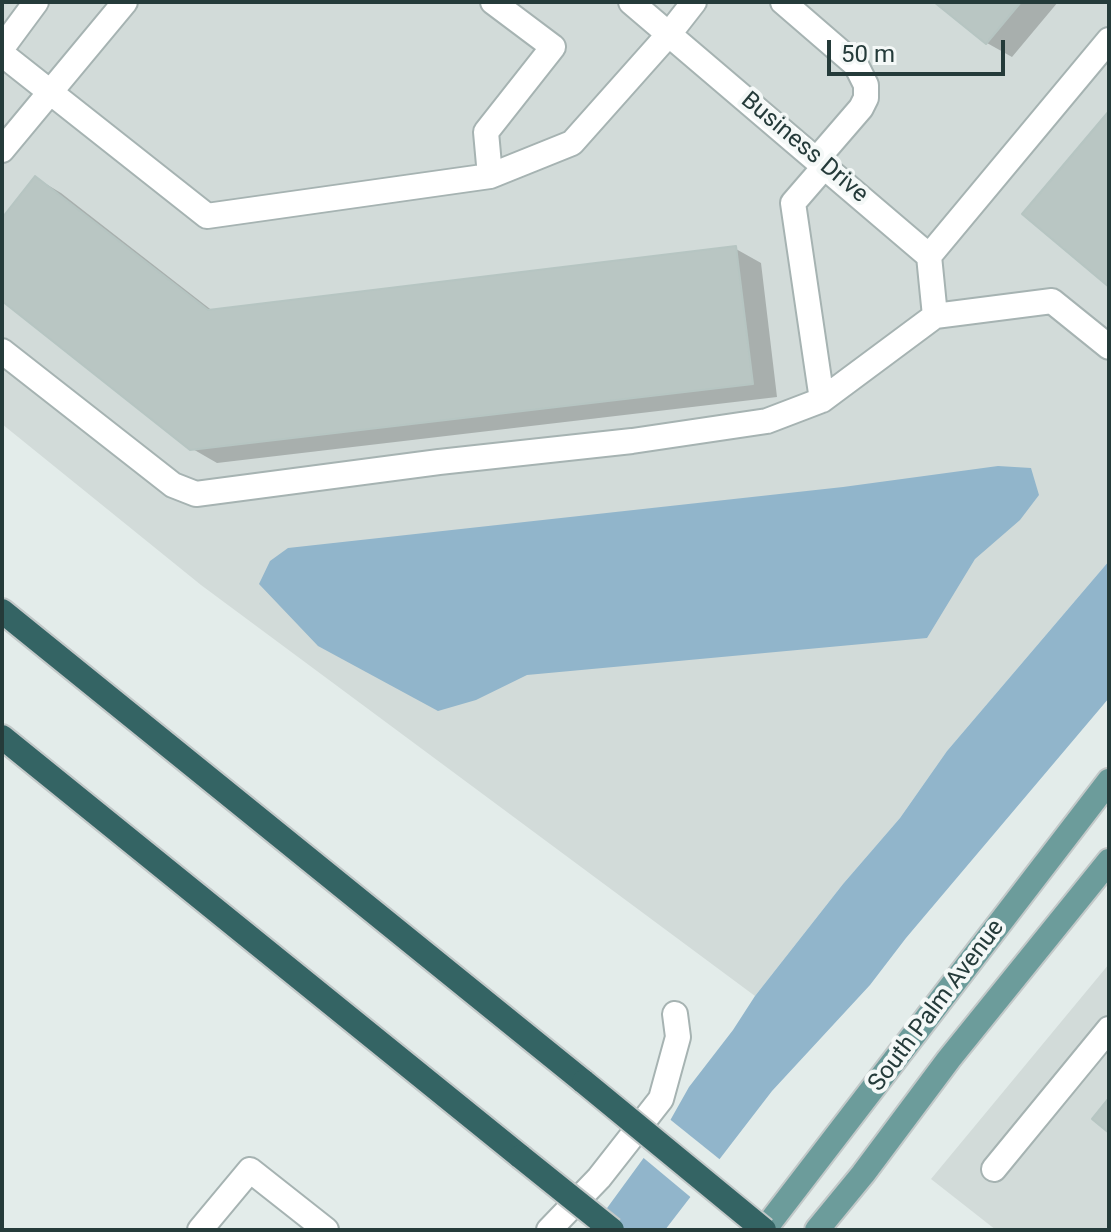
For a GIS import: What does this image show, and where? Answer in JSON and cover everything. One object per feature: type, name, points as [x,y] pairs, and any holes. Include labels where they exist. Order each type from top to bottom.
[{"type":"highway","points":[[2,611],[764,1230]]},
{"type":"highway","points":[[2,737],[612,1230]]},
{"type":"main road","name":"South Palm Avenue","points":[[764,1230],[1109,781]]},
{"type":"main road","name":"South Palm Avenue","points":[[817,1230],[949,1059],[1109,861]]},
{"type":"street","points":[[36,2],[2,51],[207,216],[490,176],[572,143],[694,2]]},
{"type":"street","points":[[2,150],[125,2]]},
{"type":"street","points":[[490,176],[486,132],[553,47],[493,2]]},
{"type":"street","name":"Business Drive","points":[[631,2],[929,256]]},
{"type":"street","points":[[783,2],[856,65],[866,85],[866,98],[861,108],[793,203],[822,400]]},
{"type":"street","points":[[935,316],[929,256],[1109,40]]},
{"type":"street","points":[[2,351],[173,485],[196,494],[662,437],[767,421],[822,400],[935,316],[1052,301],[1109,347]]},
{"type":"street","points":[[549,1230],[599,1178],[661,1099],[678,1037],[675,1014]]},
{"type":"street","points":[[994,1169],[1109,1029]]},
{"type":"street","points":[[200,1230],[250,1170],[326,1230]]},
{"type":"shaded area","points":[[2,2],[1109,2],[1109,561],[947,751],[900,818],[843,884],[755,996],[201,585],[2,424]]},
{"type":"shaded area","points":[[1109,964],[1109,1230],[996,1230],[931,1179]]},
{"type":"water","points":[[998,466],[1031,468],[1039,495],[1020,520],[975,559],[927,638],[527,675],[476,700],[438,711],[318,646],[259,584],[270,561],[288,548],[843,487]]},
{"type":"water","points":[[1109,561],[1109,698],[906,938],[870,985],[772,1091],[665,1230],[591,1230],[667,1126],[689,1087],[755,996],[843,884],[900,818],[947,751]]},
{"type":"pier","points":[[667,1117],[723,1162],[694,1200],[640,1155]]},
{"type":"building","points":[[934,2],[1021,2],[986,44]]},
{"type":"building","points":[[1109,111],[1109,287],[1022,214]]},
{"type":"building","points":[[35,176],[208,310],[736,246],[753,384],[190,450],[2,301],[2,218]]},
{"type":"building","points":[[1109,1098],[1109,1133],[1092,1119]]}]
